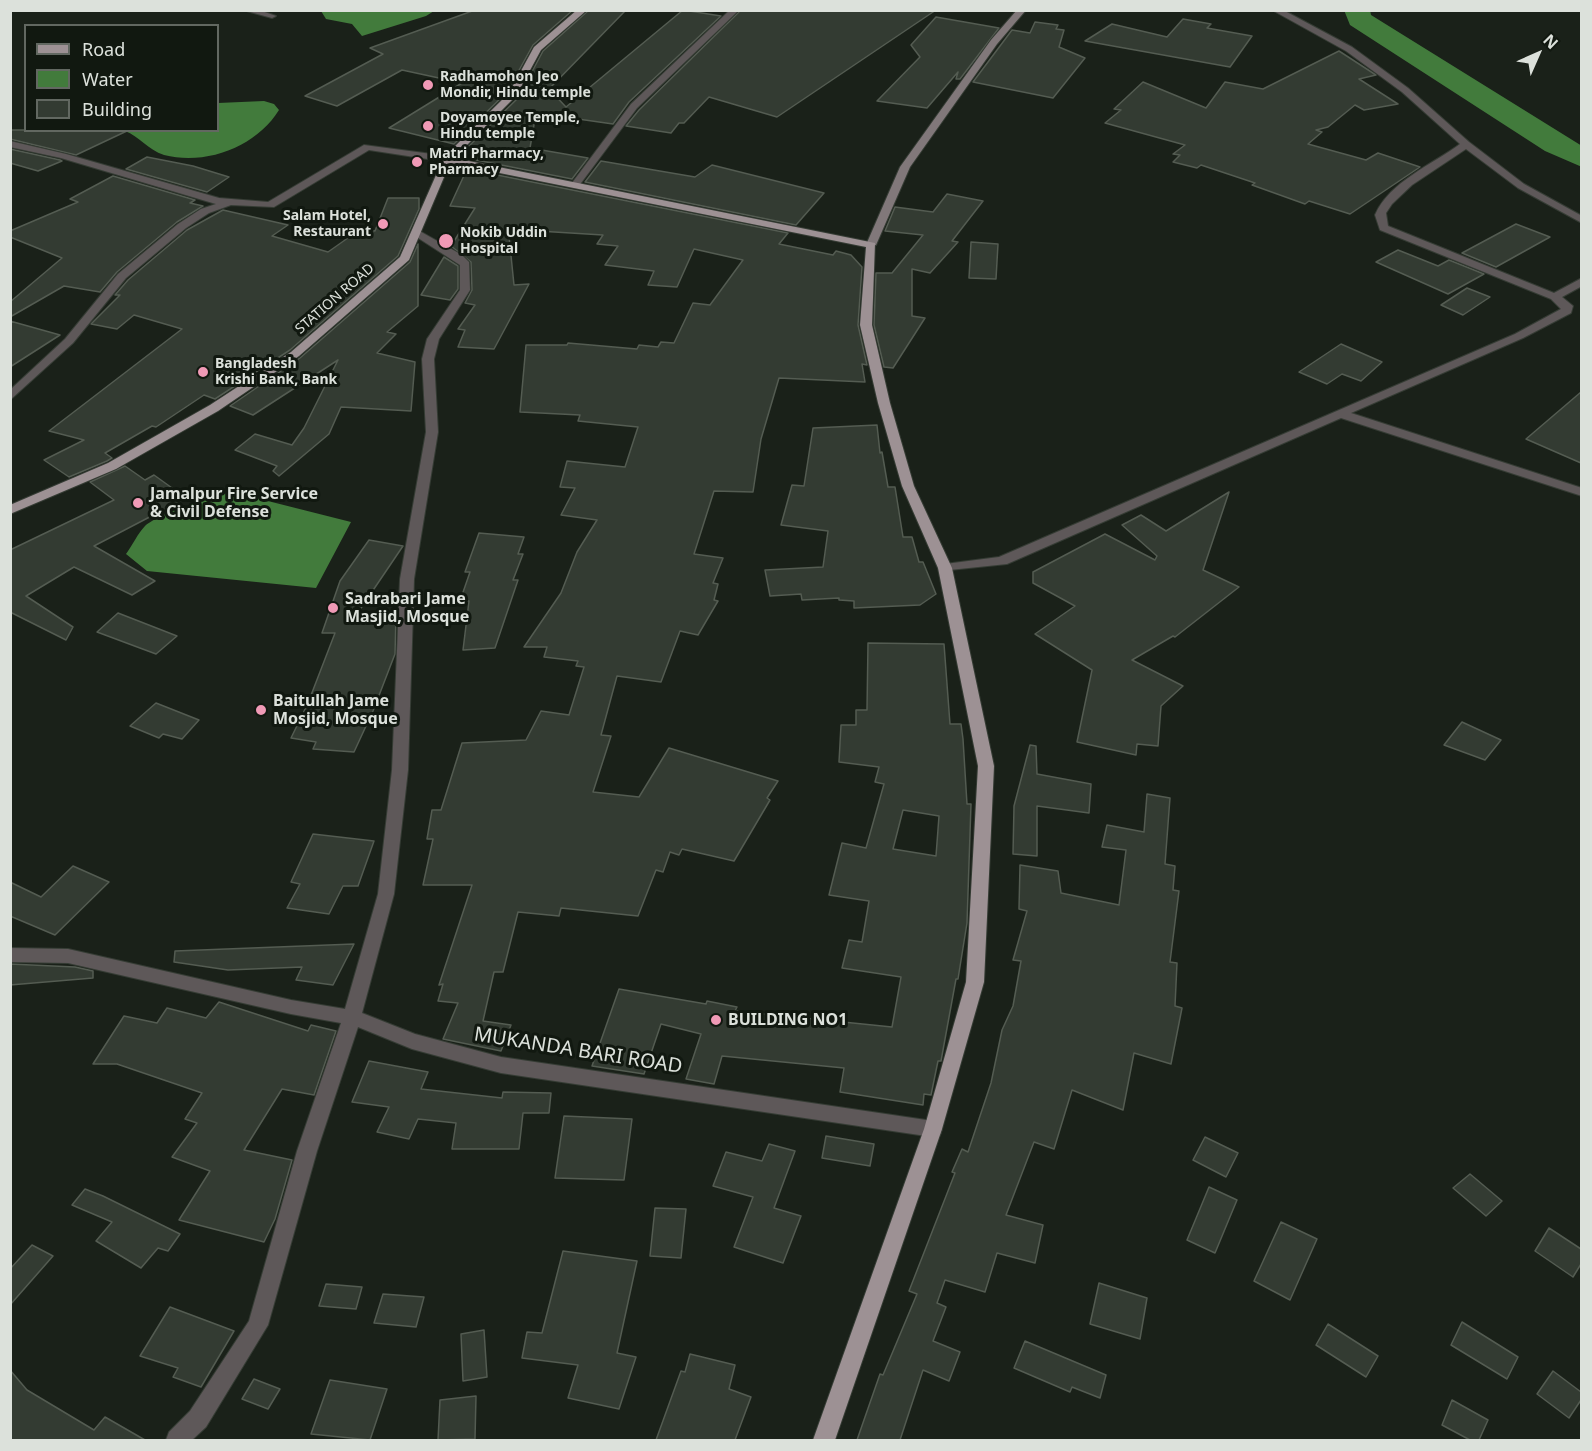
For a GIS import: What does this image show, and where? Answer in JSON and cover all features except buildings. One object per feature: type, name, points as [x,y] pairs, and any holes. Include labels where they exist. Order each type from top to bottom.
[{"type":"main road","name":"STATION ROAD","points":[[10,510],[112,466],[214,408],[295,354],[405,258],[447,159],[513,94],[537,49],[583,10]]},
{"type":"main road","points":[[447,159],[871,245],[866,325],[884,403],[909,486],[945,568],[986,766],[975,982],[933,1129],[824,1440]]},
{"type":"street","points":[[247,10],[272,16]]},
{"type":"street","points":[[575,185],[634,106],[735,10]]},
{"type":"street","points":[[871,245],[906,167],[994,42],[1022,10]]},
{"type":"street","points":[[1276,10],[1349,49],[1405,90],[1466,144],[1521,186],[1581,220]]},
{"type":"street","points":[[10,144],[229,202],[270,205],[367,147],[447,159]]},
{"type":"street","points":[[945,568],[1002,561],[1519,336],[1568,311],[1567,306],[1555,297],[1384,228],[1380,220],[1381,212],[1399,192],[1466,144]]},
{"type":"street","points":[[10,397],[69,341],[122,276],[182,226],[205,211],[229,202]]},
{"type":"street","points":[[177,1440],[198,1419],[258,1325],[307,1151],[352,1017],[387,883],[400,770],[407,579],[432,432],[428,358],[433,339],[465,290],[465,264],[458,257],[416,232]]},
{"type":"street","points":[[1555,297],[1581,281]]},
{"type":"street","points":[[1338,413],[1581,492]]},
{"type":"street","name":"MUKANDA BARI ROAD","points":[[10,956],[68,956],[280,1005],[352,1017],[412,1041],[501,1065],[933,1129]]},
{"type":"water","points":[[321,11],[434,11],[426,16],[362,36],[352,24],[326,19]]},
{"type":"water","points":[[264,101],[274,104],[279,110],[270,123],[244,143],[229,150],[197,158],[164,155],[127,132],[219,132],[219,103]]},
{"type":"water","points":[[248,489],[256,498],[351,522],[316,588],[147,571],[126,554],[142,529],[164,515],[194,503]]},
{"type":"waterway","points":[[1357,10],[1359,19],[1556,145],[1582,158]]},
{"type":"place","name":"Radhamohon Jeo Mondir, Hindu temple","points":[[428,85]]},
{"type":"place","name":"Doyamoyee Temple, Hindu temple","points":[[428,126]]},
{"type":"place","name":"Matri Pharmacy, Pharmacy","points":[[417,162]]},
{"type":"place","name":"Salam Hotel, Restaurant","points":[[383,224]]},
{"type":"place","name":"Nokib Uddin Hospital","points":[[446,241]]},
{"type":"place","name":"Bangladesh Krishi Bank, Bank","points":[[203,372]]},
{"type":"place","name":"Jamalpur Fire Service & Civil Defense","points":[[138,503]]},
{"type":"place","name":"Sadrabari Jame Masjid, Mosque","points":[[333,608]]},
{"type":"place","name":"Baitullah Jame Mosjid, Mosque","points":[[261,710]]},
{"type":"place","name":"BUILDING NO1","points":[[716,1020]]}]
